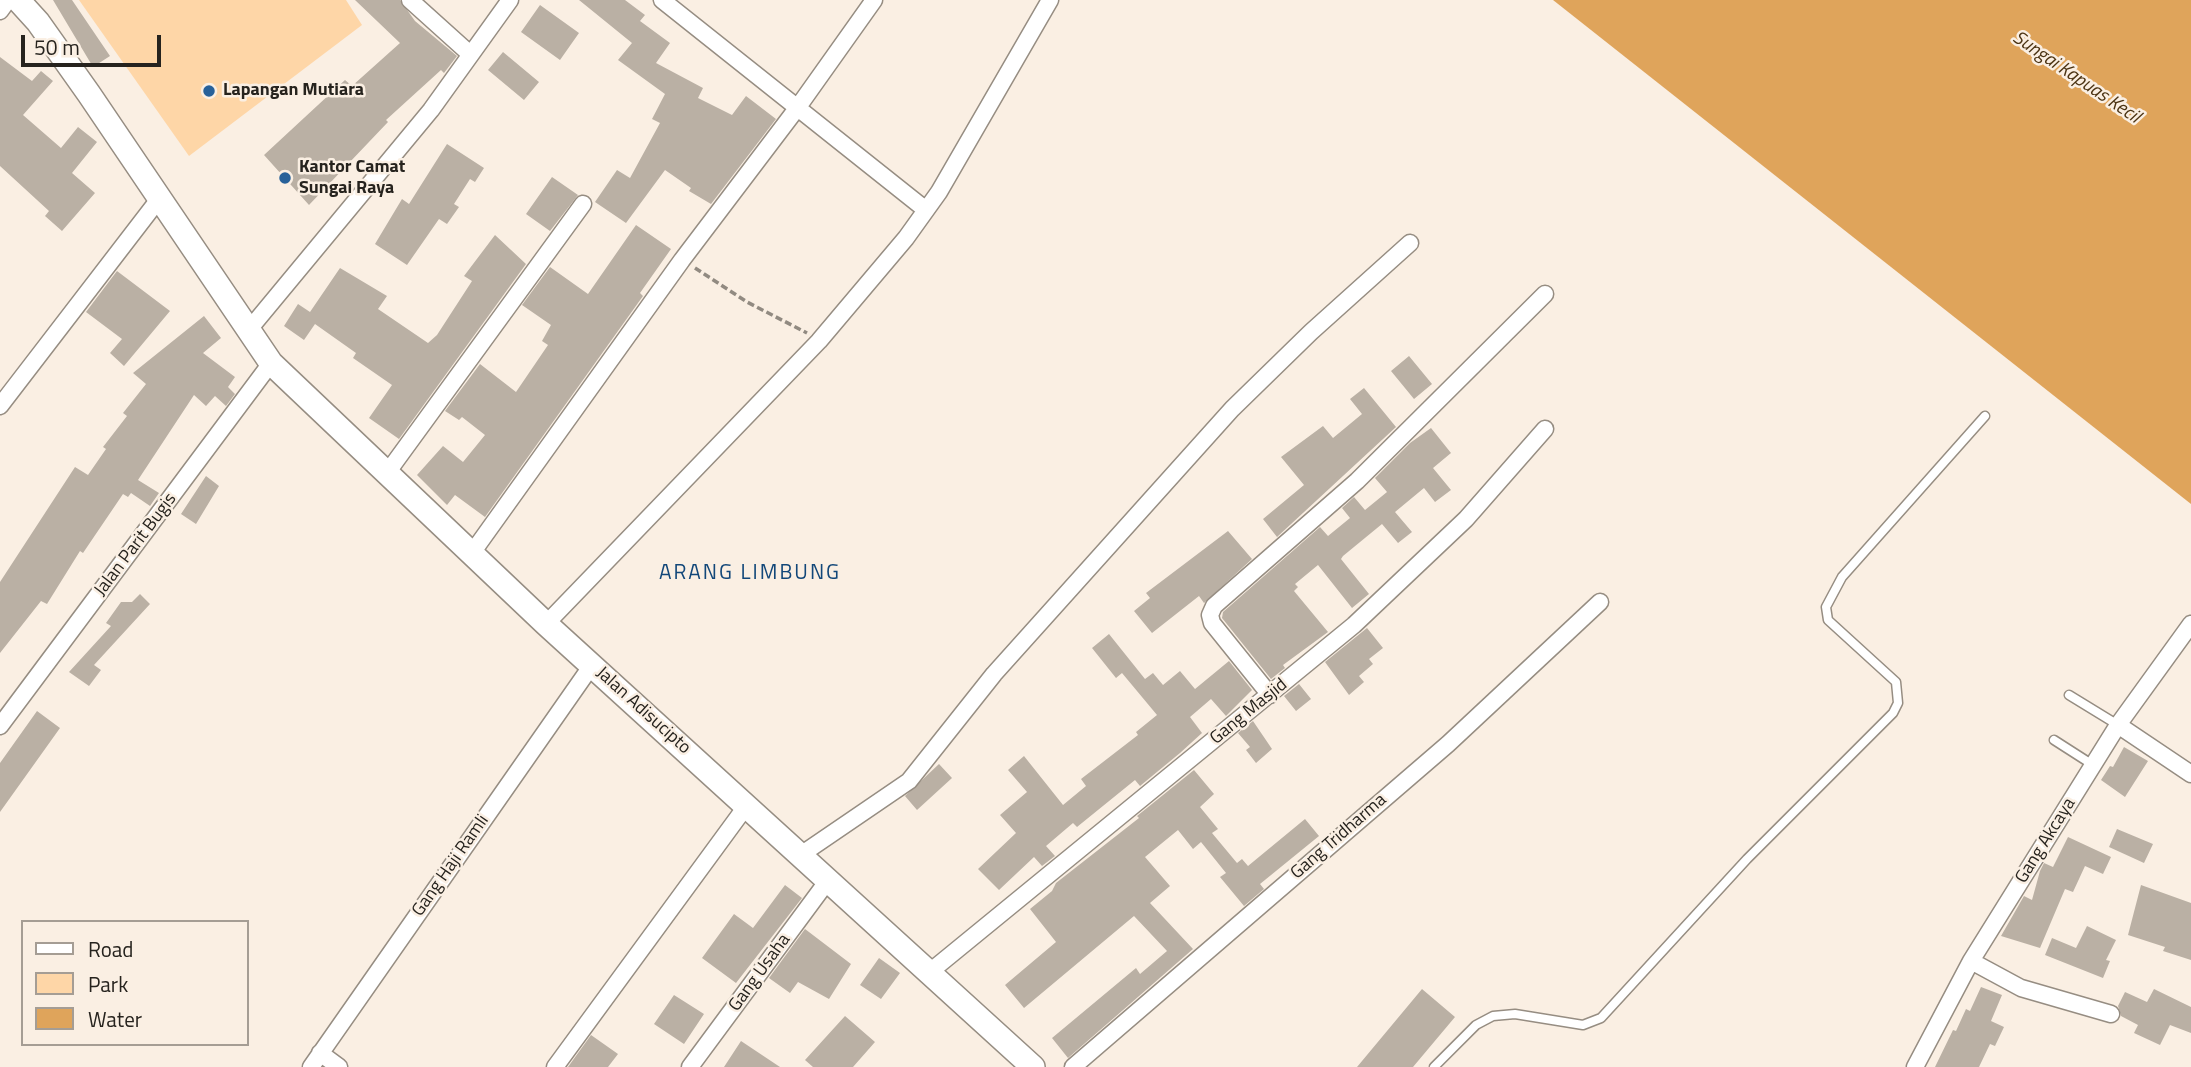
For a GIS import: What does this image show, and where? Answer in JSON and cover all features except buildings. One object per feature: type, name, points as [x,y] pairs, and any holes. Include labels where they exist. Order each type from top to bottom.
[{"type":"main road","name":"Jalan Adisucipto","points":[[18,0],[38,22],[89,94],[259,348],[546,624],[931,971],[1033,1067]]},
{"type":"street","points":[[0,11],[8,0]]},
{"type":"street","points":[[410,0],[470,54]]},
{"type":"street","name":"Jalan Parit Bugis","points":[[0,726],[259,348],[510,0]]},
{"type":"street","points":[[662,0],[926,210]]},
{"type":"street","points":[[472,553],[682,260],[798,107],[874,0]]},
{"type":"street","points":[[546,624],[819,341],[926,210],[1050,0]]},
{"type":"street","points":[[0,406],[159,199]]},
{"type":"street","points":[[387,472],[583,204]]},
{"type":"street","points":[[802,854],[909,781],[994,674],[1232,409],[1311,332],[1410,243]]},
{"type":"street","points":[[1270,695],[1212,623],[1210,615],[1214,606],[1357,481],[1545,294]]},
{"type":"street","name":"Gang Masjid","points":[[931,971],[1270,695],[1426,559],[1466,519],[1545,429]]},
{"type":"street","name":"Gang Tridharma","points":[[1073,1067],[1448,744],[1600,602]]},
{"type":"street","name":"Gang Akcaya","points":[[1915,1067],[1971,961],[2118,725],[2191,624]]},
{"type":"street","name":"Gang Haji Ramli","points":[[315,1060],[592,665]]},
{"type":"street","points":[[2118,725],[2191,774]]},
{"type":"street","points":[[555,1067],[747,804]]},
{"type":"street","name":"Gang Usaha","points":[[690,1067],[829,879]]},
{"type":"street","points":[[1971,961],[2021,988],[2111,1014]]},
{"type":"street","points":[[315,1060],[339,1067]]},
{"type":"lane","points":[[1434,1067],[1476,1025],[1493,1016],[1515,1014],[1583,1025],[1601,1018],[1747,859],[1892,713],[1898,703],[1896,682],[1828,620],[1826,607],[1842,577],[1985,416]]},
{"type":"lane","points":[[2069,695],[2118,725]]},
{"type":"lane","points":[[2054,740],[2094,765]]},
{"type":"path","points":[[682,260],[747,302],[819,341]]},
{"type":"green space","name":"Lapangan Mutiara","points":[[79,0],[346,0],[362,25],[189,156]]},
{"type":"water","name":"Sungai Kapuas Kecil","points":[[1553,0],[2191,0],[2191,504]]},
{"type":"place","name":"Lapangan Mutiara","points":[[209,91]]},
{"type":"place","name":"Kantor Camat Sungai Raya","points":[[285,178]]},
{"type":"district","name":"ARANG LIMBUNG","points":[[750,574]]}]
